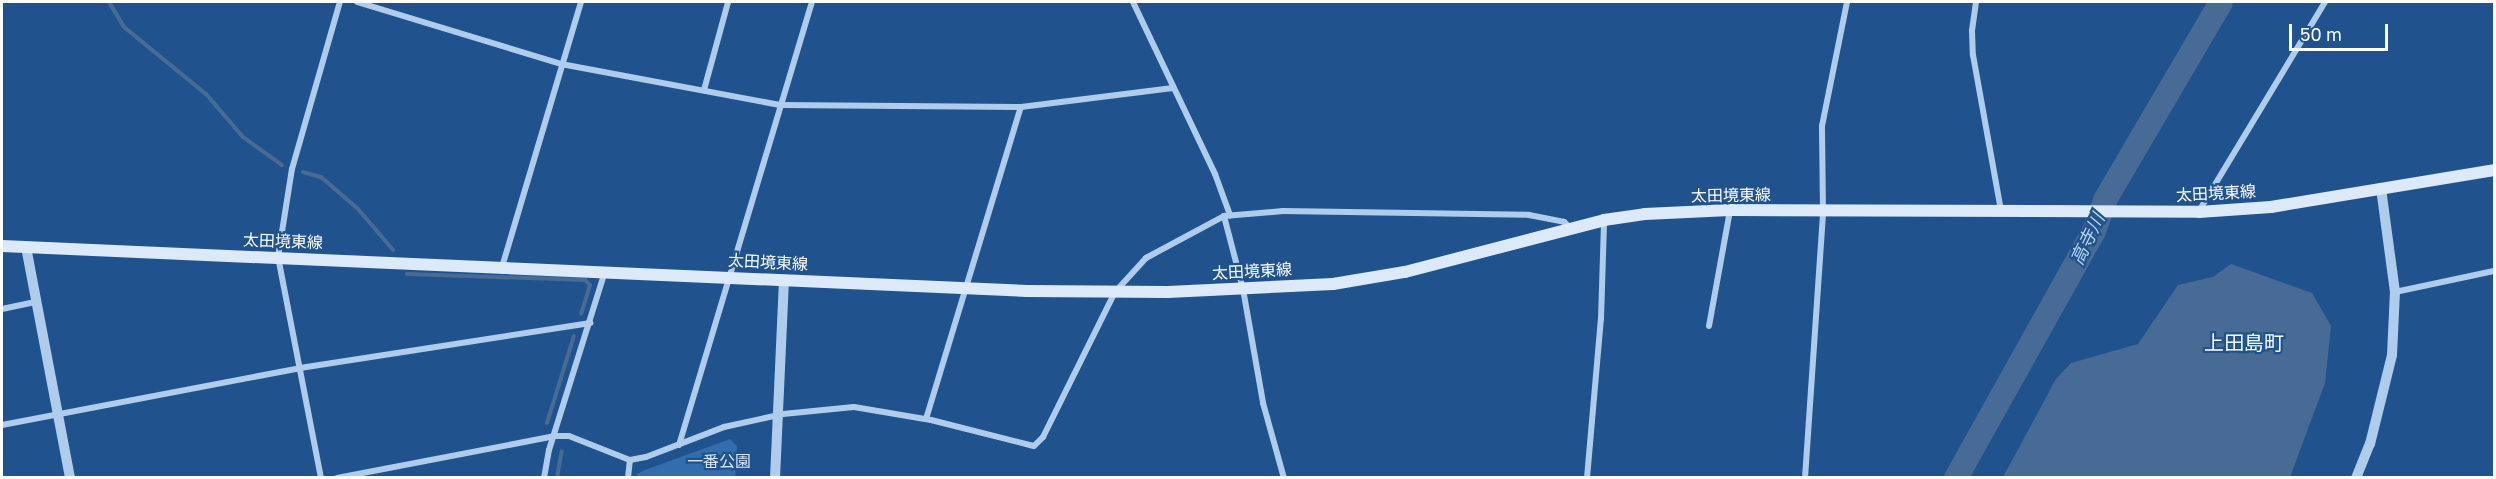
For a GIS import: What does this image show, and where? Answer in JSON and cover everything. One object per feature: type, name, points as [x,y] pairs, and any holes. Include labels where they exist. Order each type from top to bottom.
[{"type":"main road","name":"太田境東線","points":[[2,246],[605,270],[964,288],[1115,292],[1243,289],[1333,284],[1405,272],[1604,220],[1645,214],[1730,210],[2199,212],[2271,207],[2494,170]]},
{"type":"street","points":[[321,477],[278,257],[292,169],[340,2]]},
{"type":"street","points":[[357,2],[561,64],[780,105],[1020,106],[1173,87]]},
{"type":"street","points":[[502,267],[581,2]]},
{"type":"street","points":[[704,90],[728,2]]},
{"type":"street","points":[[679,445],[812,2]]},
{"type":"street","points":[[1133,2],[1215,174],[1243,289],[1263,403],[1284,477]]},
{"type":"street","points":[[1804,477],[1823,212],[1822,126],[1847,2]]},
{"type":"street","points":[[1976,2],[1972,31],[1973,55],[2001,212]]},
{"type":"street","points":[[2199,212],[2325,2]]},
{"type":"street","points":[[926,419],[1020,106]]},
{"type":"street","points":[[2356,477],[2370,444],[2392,355],[2395,292],[2381,188]]},
{"type":"street","points":[[337,477],[555,436],[569,436],[630,460],[646,457],[724,427],[778,415],[854,406],[926,419],[1034,446],[1042,436],[1115,292],[1146,258],[1227,216],[1283,210],[1529,215],[1564,222],[1572,229]]},
{"type":"street","points":[[1710,326],[1730,210]]},
{"type":"street","points":[[1587,477],[1601,319],[1604,220]]},
{"type":"street","points":[[26,247],[70,477]]},
{"type":"street","points":[[544,477],[605,270]]},
{"type":"street","points":[[2395,292],[2494,271]]},
{"type":"street","points":[[773,477],[784,280]]},
{"type":"street","points":[[2,309],[36,302]]},
{"type":"street","points":[[2,425],[300,368],[591,323]]},
{"type":"street","points":[[628,477],[630,460]]},
{"type":"green space","name":"一番公園","points":[[730,439],[737,446],[735,477],[637,477],[637,474],[645,470]]},
{"type":"shaded area","points":[[2231,264],[2312,293],[2331,326],[2325,383],[2290,477],[2003,477],[2056,379],[2071,363],[2138,344],[2178,285],[2213,277]]},
{"type":"waterway","points":[[109,2],[124,27],[206,94],[243,137],[282,165]]},
{"type":"waterway","name":"高寺川","points":[[1956,478],[2094,231],[2105,200],[2221,2]]},
{"type":"waterway","points":[[303,172],[321,177],[358,209],[393,250]]},
{"type":"waterway","points":[[407,274],[585,280],[590,285],[581,314]]},
{"type":"waterway","points":[[547,423],[574,336]]},
{"type":"waterway","points":[[557,478],[562,451]]},
{"type":"district","name":"上田島町","points":[[2244,342]]}]
